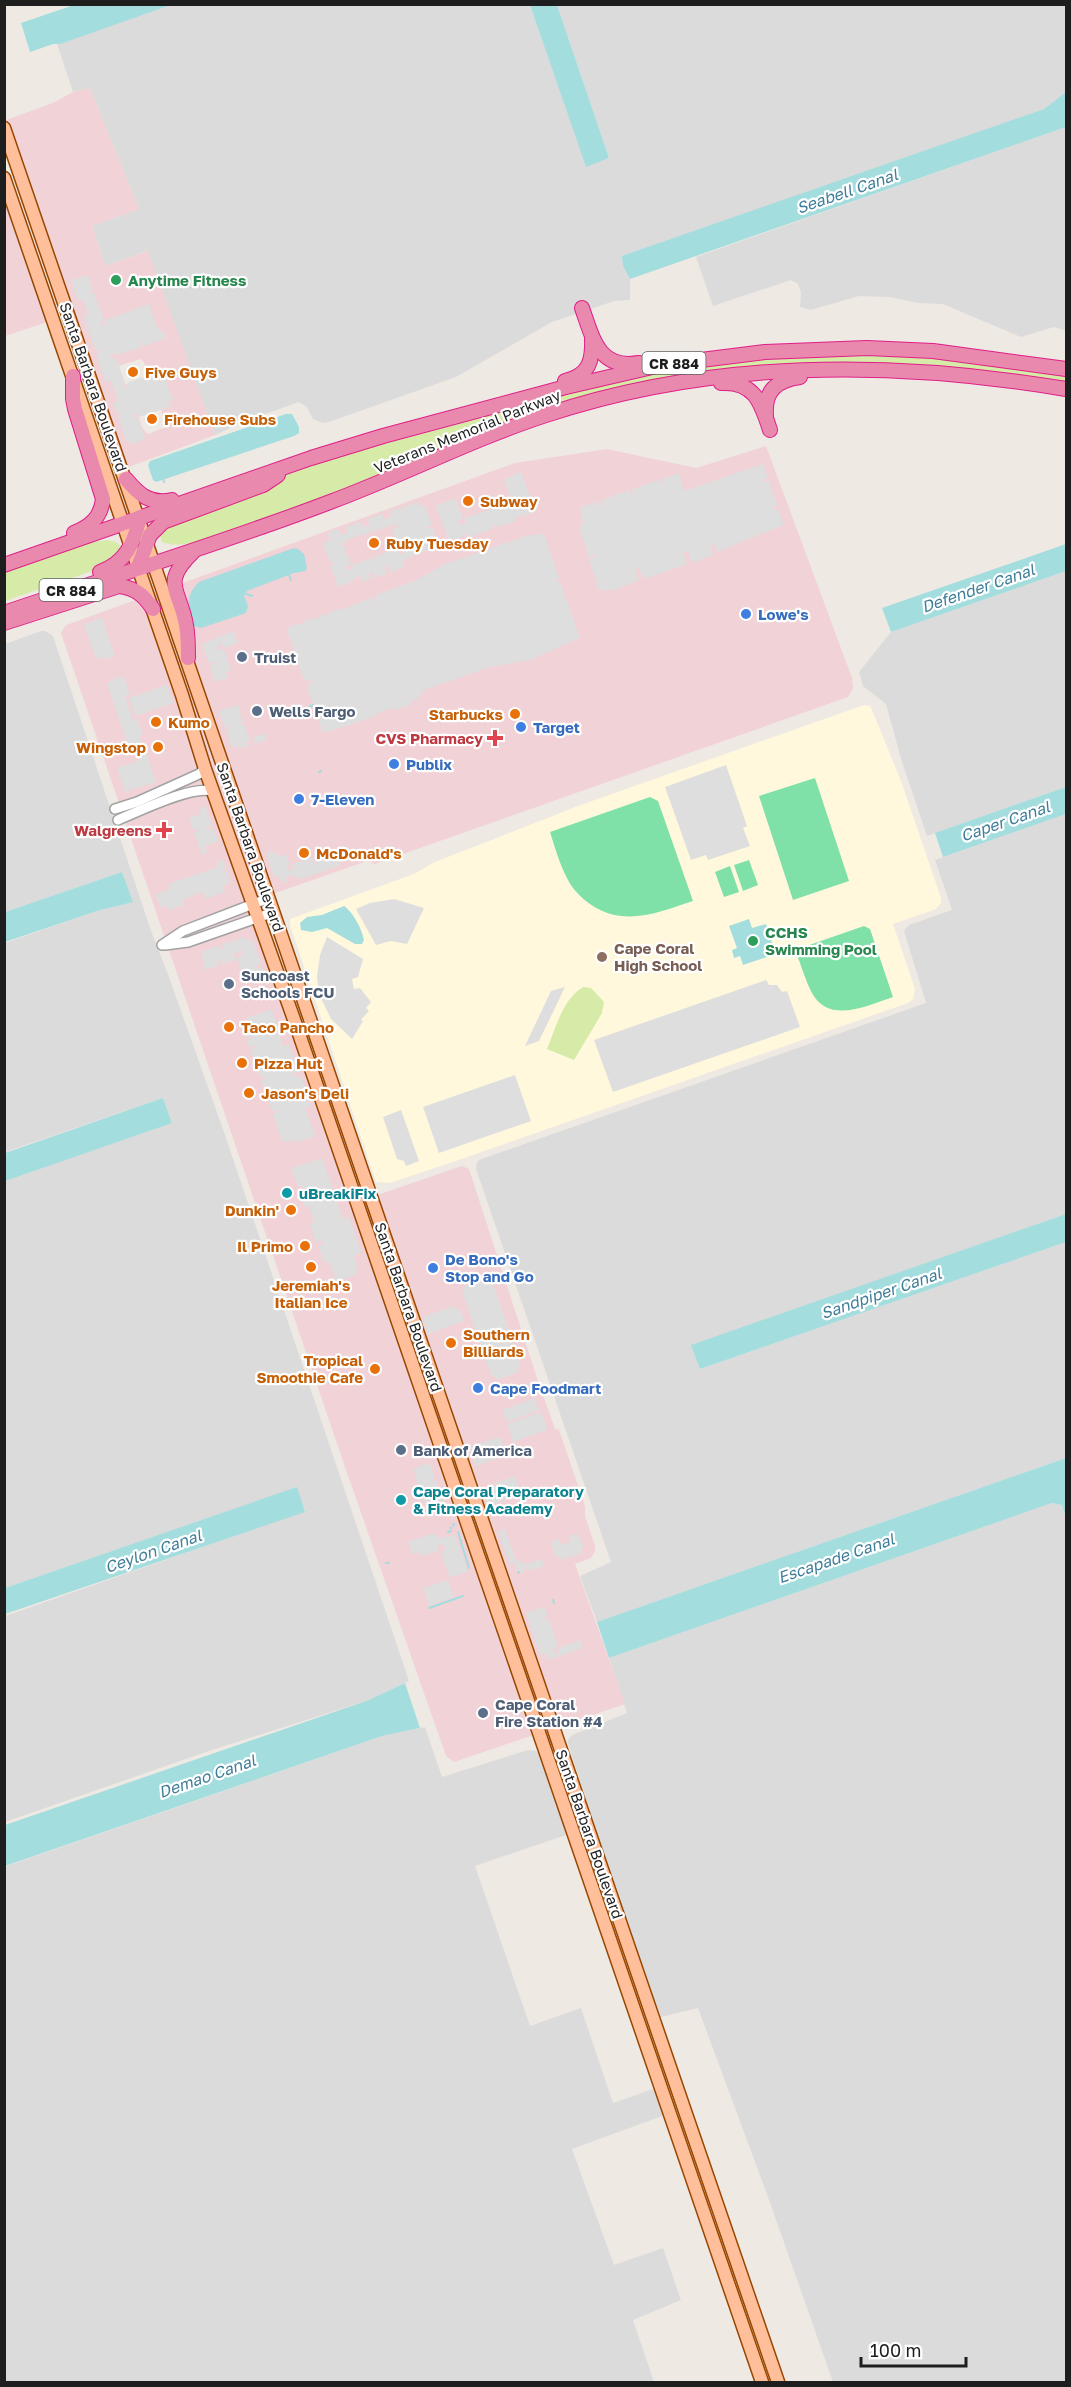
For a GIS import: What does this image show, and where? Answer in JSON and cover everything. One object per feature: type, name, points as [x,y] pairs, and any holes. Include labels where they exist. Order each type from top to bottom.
[{"type":"highway","points":[[347,447],[367,434],[570,380],[585,370],[593,356],[592,337],[582,308]]},
{"type":"highway","points":[[592,337],[609,360],[625,365],[740,347],[757,346],[765,352]]},
{"type":"highway","name":"Veterans Memorial Parkway","points":[[4,565],[347,447],[603,378],[661,365],[765,352],[902,349],[991,357],[1066,369]]},
{"type":"highway","name":"Veterans Memorial Parkway","points":[[4,613],[350,495],[544,416],[640,390],[705,378],[815,369],[917,371],[992,378],[1066,389]]},
{"type":"highway","points":[[544,416],[572,414],[639,398],[729,383],[743,386],[754,393],[768,425],[766,407],[770,395],[785,379],[804,376],[856,375],[955,380],[992,378]]},
{"type":"highway","points":[[4,557],[83,530],[101,511],[103,495],[75,408],[73,376]]},
{"type":"highway","points":[[126,479],[144,498],[165,502],[290,459],[311,458]]},
{"type":"highway","points":[[138,567],[148,540],[157,527],[168,519],[263,485],[293,465]]},
{"type":"highway","points":[[4,605],[113,567],[124,558],[131,546],[140,517]]},
{"type":"highway","points":[[188,658],[186,624],[174,582],[180,566],[197,548]]},
{"type":"highway","points":[[4,623],[119,586],[130,588],[141,594],[153,609]]},
{"type":"main road","name":"Santa Barbara Boulevard","points":[[4,128],[148,540],[778,2382]]},
{"type":"main road","name":"Santa Barbara Boulevard","points":[[4,178],[153,609],[205,769],[762,2382]]},
{"type":"main road","points":[[180,690],[192,707],[213,772],[222,780],[229,781]]},
{"type":"main road","points":[[601,1912],[615,1933],[641,2006],[646,2013],[653,2016]]},
{"type":"main road","points":[[708,2222],[717,2227],[742,2297],[759,2325]]},
{"type":"street","points":[[115,810],[199,774],[205,769]]},
{"type":"street","points":[[118,820],[183,795],[204,790],[213,792]]},
{"type":"street","points":[[269,898],[183,931],[162,945],[188,942],[274,912]]},
{"type":"shaded area","points":[[171,5],[530,5],[586,166],[609,158],[557,5],[1066,5],[1066,92],[1044,109],[622,259],[630,279],[630,300],[614,301],[552,322],[456,377],[329,422],[322,423],[313,419],[307,407],[299,402],[248,420],[215,435],[147,251],[105,266],[92,226],[139,209],[90,88],[73,92],[57,44]]},
{"type":"shaded area","points":[[90,88],[139,209],[92,226],[105,266],[148,251],[215,435],[126,468],[6,120],[53,103],[73,92]],"holes":[[[140,359],[144,362],[148,376],[125,385],[119,366]],[[161,409],[166,427],[148,434],[142,428],[138,415]]]},
{"type":"shaded area","points":[[1066,127],[1066,331],[1054,327],[1021,337],[943,304],[918,303],[889,297],[859,296],[811,310],[800,307],[801,292],[798,284],[791,280],[713,306],[696,257]]},
{"type":"shaded area","points":[[4,189],[50,321],[5,336],[4,336]]},
{"type":"shaded area","points":[[88,275],[93,290],[89,292],[94,293],[104,320],[99,324],[105,326],[105,320],[149,304],[157,327],[166,338],[144,346],[142,341],[142,347],[114,356],[112,352],[110,354],[112,359],[116,358],[126,385],[122,388],[128,387],[127,383],[158,372],[160,376],[164,375],[173,400],[168,402],[170,407],[139,417],[137,413],[132,415],[137,416],[145,438],[134,444],[131,441],[127,443],[118,415],[122,412],[116,412],[113,403],[118,401],[111,381],[106,382],[96,355],[101,351],[96,351],[89,332],[93,330],[88,331],[84,317],[88,314],[83,300],[78,300],[71,280]]},
{"type":"shaded area","points":[[766,446],[852,678],[853,689],[848,697],[375,864],[367,861],[247,903],[351,1204],[462,1166],[469,1169],[538,1381],[555,1429],[559,1430],[585,1506],[585,1516],[595,1546],[591,1558],[575,1564],[625,1704],[454,1762],[446,1756],[345,1467],[61,633],[69,624],[515,463],[607,449],[696,468]]},
{"type":"shaded area","points":[[763,464],[768,478],[763,482],[769,481],[777,506],[773,507],[773,510],[778,509],[784,525],[717,552],[714,544],[710,545],[713,555],[692,563],[688,551],[683,552],[687,564],[644,579],[639,568],[635,569],[639,580],[614,590],[599,590],[589,560],[595,557],[594,555],[589,558],[579,528],[583,524],[580,508],[599,501],[603,506],[602,500],[629,490],[633,495],[632,489],[659,480],[663,484],[662,479],[679,473],[684,491]]},
{"type":"shaded area","points":[[521,471],[535,512],[519,517],[515,515],[516,521],[497,527],[494,522],[494,528],[470,537],[467,532],[465,536],[449,541],[436,506],[455,498],[463,518],[458,522],[461,525],[466,523],[464,518],[510,503],[511,507],[515,507],[517,502],[512,502],[504,480]]},
{"type":"shaded area","points":[[418,502],[420,507],[425,506],[432,525],[427,528],[433,528],[438,544],[433,546],[434,548],[403,560],[404,567],[391,572],[388,566],[385,567],[387,573],[374,578],[372,572],[369,573],[371,579],[363,582],[361,577],[356,577],[353,581],[338,587],[331,566],[336,562],[330,563],[323,543],[330,540],[327,533],[338,529],[341,535],[347,532],[346,527],[360,522],[363,527],[369,525],[368,519],[382,514],[384,519],[391,517],[390,511],[401,508],[404,513],[403,507]],"holes":[[[396,524],[398,527],[392,529],[400,550],[405,549],[405,552],[400,554],[397,549],[373,557],[374,563],[371,558],[352,565],[353,570],[347,569],[346,567],[351,564],[347,553],[341,554],[346,551],[344,545],[340,546],[342,543]]]},
{"type":"shaded area","points":[[544,534],[559,578],[554,582],[560,581],[580,638],[530,660],[490,667],[424,690],[418,699],[411,701],[412,704],[395,710],[392,708],[360,722],[357,720],[356,723],[323,733],[307,687],[312,680],[311,678],[304,680],[287,630],[290,626],[318,618],[322,614],[325,616],[335,610],[340,611],[340,608],[345,609],[369,598],[376,600],[382,615],[375,595],[417,580],[445,564],[529,535]]},
{"type":"shaded area","points":[[1066,571],[1066,787],[927,836],[902,762],[886,704],[863,686],[859,672],[891,632]]},
{"type":"shaded area","points":[[102,618],[115,656],[96,659],[84,624]]},
{"type":"shaded area","points":[[41,631],[53,636],[151,931],[225,1135],[409,1681],[369,1700],[209,1751],[5,1822],[5,1616],[305,1511],[296,1488],[5,1588],[4,1181],[172,1122],[163,1098],[5,1152],[5,943],[97,911],[132,902],[122,872],[5,912],[5,644]]},
{"type":"shaded area","points":[[233,631],[238,643],[224,648],[221,643],[217,648],[224,649],[231,671],[226,673],[228,678],[215,682],[210,666],[215,662],[208,662],[202,644]]},
{"type":"shaded area","points":[[118,677],[124,677],[130,694],[125,696],[133,720],[137,718],[143,735],[139,736],[142,745],[129,749],[107,683]]},
{"type":"shaded area","points":[[167,685],[173,703],[135,716],[129,698]]},
{"type":"shaded area","points":[[238,705],[243,722],[238,725],[244,724],[250,741],[245,743],[246,745],[255,743],[254,737],[265,733],[267,740],[239,749],[237,745],[232,747],[226,731],[231,727],[225,728],[219,711]]},
{"type":"shaded area","name":"Cape Coral High School","points":[[864,705],[870,706],[872,710],[901,781],[941,898],[941,903],[936,909],[893,924],[915,989],[913,999],[908,1003],[447,1164],[390,1183],[376,1182],[290,925],[290,919],[414,874],[435,862],[578,806]]},
{"type":"shaded area","points":[[146,753],[156,782],[125,792],[117,768],[135,762]]},
{"type":"shaded area","points":[[726,765],[747,826],[743,828],[750,846],[708,860],[706,855],[691,860],[665,787]]},
{"type":"shaded area","points":[[205,806],[212,825],[206,828],[207,830],[213,828],[218,841],[205,846],[207,853],[202,855],[194,832],[199,830],[198,828],[193,830],[189,818],[201,814],[199,808]]},
{"type":"shaded area","points":[[1066,814],[1066,1214],[692,1346],[700,1369],[1066,1242],[1066,1458],[597,1622],[580,1576],[611,1562],[476,1169],[477,1163],[479,1160],[926,1003],[904,931],[909,925],[952,910],[935,860]]},
{"type":"shaded area","points":[[271,851],[281,856],[286,854],[290,866],[286,868],[290,871],[295,863],[315,857],[312,864],[344,852],[346,858],[337,860],[341,863],[339,866],[301,879],[290,875],[286,877],[287,881],[282,883],[279,876],[274,877],[266,853]]},
{"type":"shaded area","points":[[223,860],[230,883],[223,885],[225,892],[206,899],[203,892],[183,899],[184,905],[168,910],[166,905],[160,907],[156,894],[169,889],[169,884],[218,867],[217,862]]},
{"type":"shaded area","points":[[394,899],[424,908],[407,944],[391,941],[376,945],[356,909],[370,903]]},
{"type":"shaded area","points":[[245,937],[246,941],[252,939],[261,964],[255,967],[256,969],[261,967],[264,976],[246,984],[244,978],[250,976],[248,969],[241,971],[237,957],[243,955],[242,951],[234,954],[236,960],[222,964],[220,959],[218,960],[219,965],[205,970],[201,952],[220,945],[222,950],[224,949],[223,944]]},
{"type":"shaded area","points":[[327,937],[363,959],[358,977],[352,979],[354,989],[360,988],[371,1002],[366,1008],[369,1011],[361,1020],[363,1021],[352,1039],[331,1019],[320,996],[326,994],[324,987],[318,987],[317,977],[320,955]]},
{"type":"shaded area","points":[[766,980],[769,985],[777,985],[782,992],[787,991],[800,1027],[613,1092],[594,1040]]},
{"type":"shaded area","points":[[565,987],[539,1041],[525,1046],[551,991]]},
{"type":"shaded area","points":[[272,1009],[283,1046],[289,1045],[299,1072],[294,1073],[294,1077],[301,1076],[311,1106],[305,1108],[315,1136],[296,1143],[295,1140],[282,1142],[273,1114],[278,1112],[277,1110],[272,1111],[261,1081],[266,1077],[260,1077],[250,1049],[255,1047],[254,1045],[249,1047],[247,1040],[253,1037],[246,1037],[242,1026],[248,1024],[246,1018]]},
{"type":"shaded area","points":[[515,1075],[531,1121],[439,1153],[423,1107]]},
{"type":"shaded area","points":[[401,1110],[419,1161],[406,1166],[404,1161],[397,1159],[383,1117]]},
{"type":"shaded area","points":[[322,1158],[343,1219],[349,1217],[361,1253],[354,1256],[358,1268],[356,1269],[357,1274],[336,1282],[329,1261],[324,1262],[318,1246],[323,1244],[322,1240],[316,1242],[310,1224],[314,1222],[309,1206],[304,1207],[298,1190],[303,1186],[298,1187],[291,1168]]},
{"type":"shaded area","points":[[486,1280],[488,1285],[493,1283],[521,1366],[517,1367],[518,1372],[496,1380],[494,1375],[491,1376],[462,1291],[463,1287]]},
{"type":"shaded area","points":[[454,1306],[455,1310],[460,1309],[464,1321],[428,1334],[422,1317]]},
{"type":"shaded area","points":[[535,1398],[539,1410],[507,1422],[502,1410]]},
{"type":"shaded area","points":[[541,1412],[547,1430],[513,1442],[507,1424]]},
{"type":"shaded area","points":[[500,1437],[506,1455],[476,1466],[469,1447]]},
{"type":"shaded area","points":[[430,1464],[435,1478],[431,1481],[436,1480],[445,1505],[433,1511],[430,1502],[425,1503],[413,1469]]},
{"type":"shaded area","points":[[515,1476],[521,1495],[488,1506],[481,1489],[494,1486],[493,1484]]},
{"type":"shaded area","points":[[1052,1503],[1062,1505],[1066,1518],[1066,2382],[833,2382],[698,2008],[657,2018],[567,1741],[572,1735],[627,1713],[609,1658]]},
{"type":"shaded area","points":[[505,1529],[516,1560],[527,1564],[542,1559],[544,1566],[530,1571],[527,1566],[523,1573],[515,1569],[517,1563],[510,1564],[498,1532]]},
{"type":"shaded area","points":[[434,1533],[439,1538],[455,1535],[468,1572],[450,1577],[441,1552],[446,1550],[442,1544],[438,1545],[438,1551],[421,1556],[419,1552],[412,1554],[408,1542]]},
{"type":"shaded area","points":[[577,1533],[584,1546],[581,1548],[583,1553],[561,1560],[559,1556],[555,1556],[551,1542],[559,1539],[561,1545],[571,1542],[569,1536]]},
{"type":"shaded area","points":[[448,1580],[454,1597],[429,1606],[423,1588]]},
{"type":"shaded area","points":[[544,1607],[547,1615],[543,1620],[549,1619],[558,1647],[553,1649],[554,1652],[559,1654],[558,1648],[580,1640],[583,1648],[548,1660],[546,1653],[540,1655],[526,1613]]},
{"type":"shaded area","points":[[425,1727],[442,1777],[528,1750],[536,1751],[542,1757],[569,1834],[475,1866],[530,2026],[581,2008],[613,2103],[656,2088],[665,2115],[572,2149],[614,2265],[663,2248],[681,2300],[633,2320],[654,2382],[5,2382],[4,1867],[382,1736]]},
{"type":"green space","points":[[812,355],[875,355],[962,360],[1066,375],[1066,383],[960,368],[863,362],[754,367],[605,392],[549,407],[342,492],[194,543],[177,545],[175,543],[173,545],[162,542],[159,533],[167,525],[264,489],[292,472],[336,457],[586,389],[674,369]]},
{"type":"green space","points":[[107,540],[116,542],[123,548],[104,567],[5,601],[4,572],[85,543]]},
{"type":"green space","points":[[815,778],[849,881],[793,900],[759,796]]},
{"type":"green space","points":[[650,797],[658,801],[693,901],[642,916],[616,915],[603,911],[590,904],[570,884],[550,832]]},
{"type":"green space","points":[[749,860],[758,885],[743,891],[734,865]]},
{"type":"green space","points":[[730,866],[739,892],[724,897],[715,872]]},
{"type":"green space","points":[[864,926],[870,929],[893,997],[850,1010],[828,1008],[819,1003],[812,993],[795,950]]},
{"type":"green space","points":[[583,987],[591,988],[604,1002],[602,1013],[574,1060],[547,1049],[565,1007]]},
{"type":"water","points":[[74,5],[171,5],[60,44],[53,44],[30,52],[21,23]]},
{"type":"water","points":[[530,5],[557,5],[609,158],[586,167]]},
{"type":"water","name":"Seabell Canal","points":[[1066,92],[1066,127],[630,279],[623,266],[622,256],[1044,109]]},
{"type":"water","points":[[286,414],[292,414],[299,427],[299,433],[294,436],[156,482],[153,480],[148,465],[150,461]]},
{"type":"water","name":"Defender Canal","points":[[1066,544],[1066,571],[891,632],[882,608]]},
{"type":"water","points":[[294,548],[304,554],[307,568],[305,571],[247,591],[244,596],[248,606],[246,613],[201,628],[194,626],[190,614],[189,598],[199,582]]},
{"type":"water","name":"Caper Canal","points":[[1066,787],[1066,814],[943,857],[935,833]]},
{"type":"water","points":[[122,872],[133,902],[97,911],[5,942],[5,912]]},
{"type":"water","points":[[344,906],[351,912],[359,926],[364,940],[362,944],[355,944],[327,928],[312,932],[301,930],[300,923],[307,917],[322,915]]},
{"type":"water","points":[[749,919],[752,928],[766,924],[776,954],[743,965],[740,956],[734,958],[732,950],[737,948],[729,926]]},
{"type":"water","points":[[163,1098],[172,1123],[5,1181],[5,1153]]},
{"type":"water","name":"Sandpiper Canal","points":[[1066,1214],[1066,1242],[700,1369],[691,1345]]},
{"type":"water","name":"Escapade Canal","points":[[1066,1458],[1066,1518],[1062,1505],[1052,1503],[609,1658],[597,1622]]},
{"type":"water","name":"Ceylon Canal","points":[[297,1487],[305,1512],[5,1614],[5,1588]]},
{"type":"water","name":"Demao Canal","points":[[405,1683],[420,1728],[382,1736],[5,1866],[5,1825],[369,1700]]},
{"type":"waterway","points":[[289,575],[291,580]]},
{"type":"waterway","points":[[246,594],[252,596]]},
{"type":"waterway","points":[[309,707],[313,705]]},
{"type":"waterway","points":[[458,1532],[469,1568]]},
{"type":"waterway","points":[[429,1608],[463,1596]]},
{"type":"place","name":"Anytime Fitness","points":[[116,280]]},
{"type":"place","name":"Five Guys","points":[[133,372]]},
{"type":"place","name":"Firehouse Subs","points":[[152,419]]},
{"type":"place","name":"Subway","points":[[468,501]]},
{"type":"place","name":"Ruby Tuesday","points":[[374,543]]},
{"type":"place","name":"Lowe's","points":[[746,614]]},
{"type":"place","name":"Truist","points":[[242,657]]},
{"type":"place","name":"Wells Fargo","points":[[257,711]]},
{"type":"place","name":"Starbucks","points":[[515,714]]},
{"type":"place","name":"Kumo","points":[[156,722]]},
{"type":"place","name":"Target","points":[[521,727]]},
{"type":"place","name":"CVS Pharmacy","points":[[495,738]]},
{"type":"place","name":"Wingstop","points":[[158,747]]},
{"type":"place","name":"Publix","points":[[394,764]]},
{"type":"place","name":"7-Eleven","points":[[299,799]]},
{"type":"place","name":"Walgreens","points":[[164,830]]},
{"type":"place","name":"McDonald's","points":[[304,853]]},
{"type":"place","name":"CCHS Swimming Pool","points":[[753,941]]},
{"type":"place","name":"Cape Coral High School","points":[[602,957]]},
{"type":"place","name":"Suncoast Schools FCU","points":[[229,984]]},
{"type":"place","name":"Taco Pancho","points":[[229,1027]]},
{"type":"place","name":"Pizza Hut","points":[[242,1063]]},
{"type":"place","name":"Jason's Deli","points":[[249,1093]]},
{"type":"place","name":"uBreakiFix","points":[[287,1193]]},
{"type":"place","name":"Dunkin'","points":[[291,1210]]},
{"type":"place","name":"Il Primo","points":[[305,1246]]},
{"type":"place","name":"Jeremiah's Italian Ice","points":[[311,1267]]},
{"type":"place","name":"De Bono's Stop and Go","points":[[433,1268]]},
{"type":"place","name":"Southern Billiards","points":[[451,1343]]},
{"type":"place","name":"Tropical Smoothie Cafe","points":[[375,1369]]},
{"type":"place","name":"Cape Foodmart","points":[[478,1388]]},
{"type":"place","name":"Bank of America","points":[[401,1450]]},
{"type":"place","name":"Cape Coral Preparatory & Fitness Academy","points":[[401,1500]]},
{"type":"place","name":"Cape Coral Fire Station #4","points":[[483,1713]]}]
